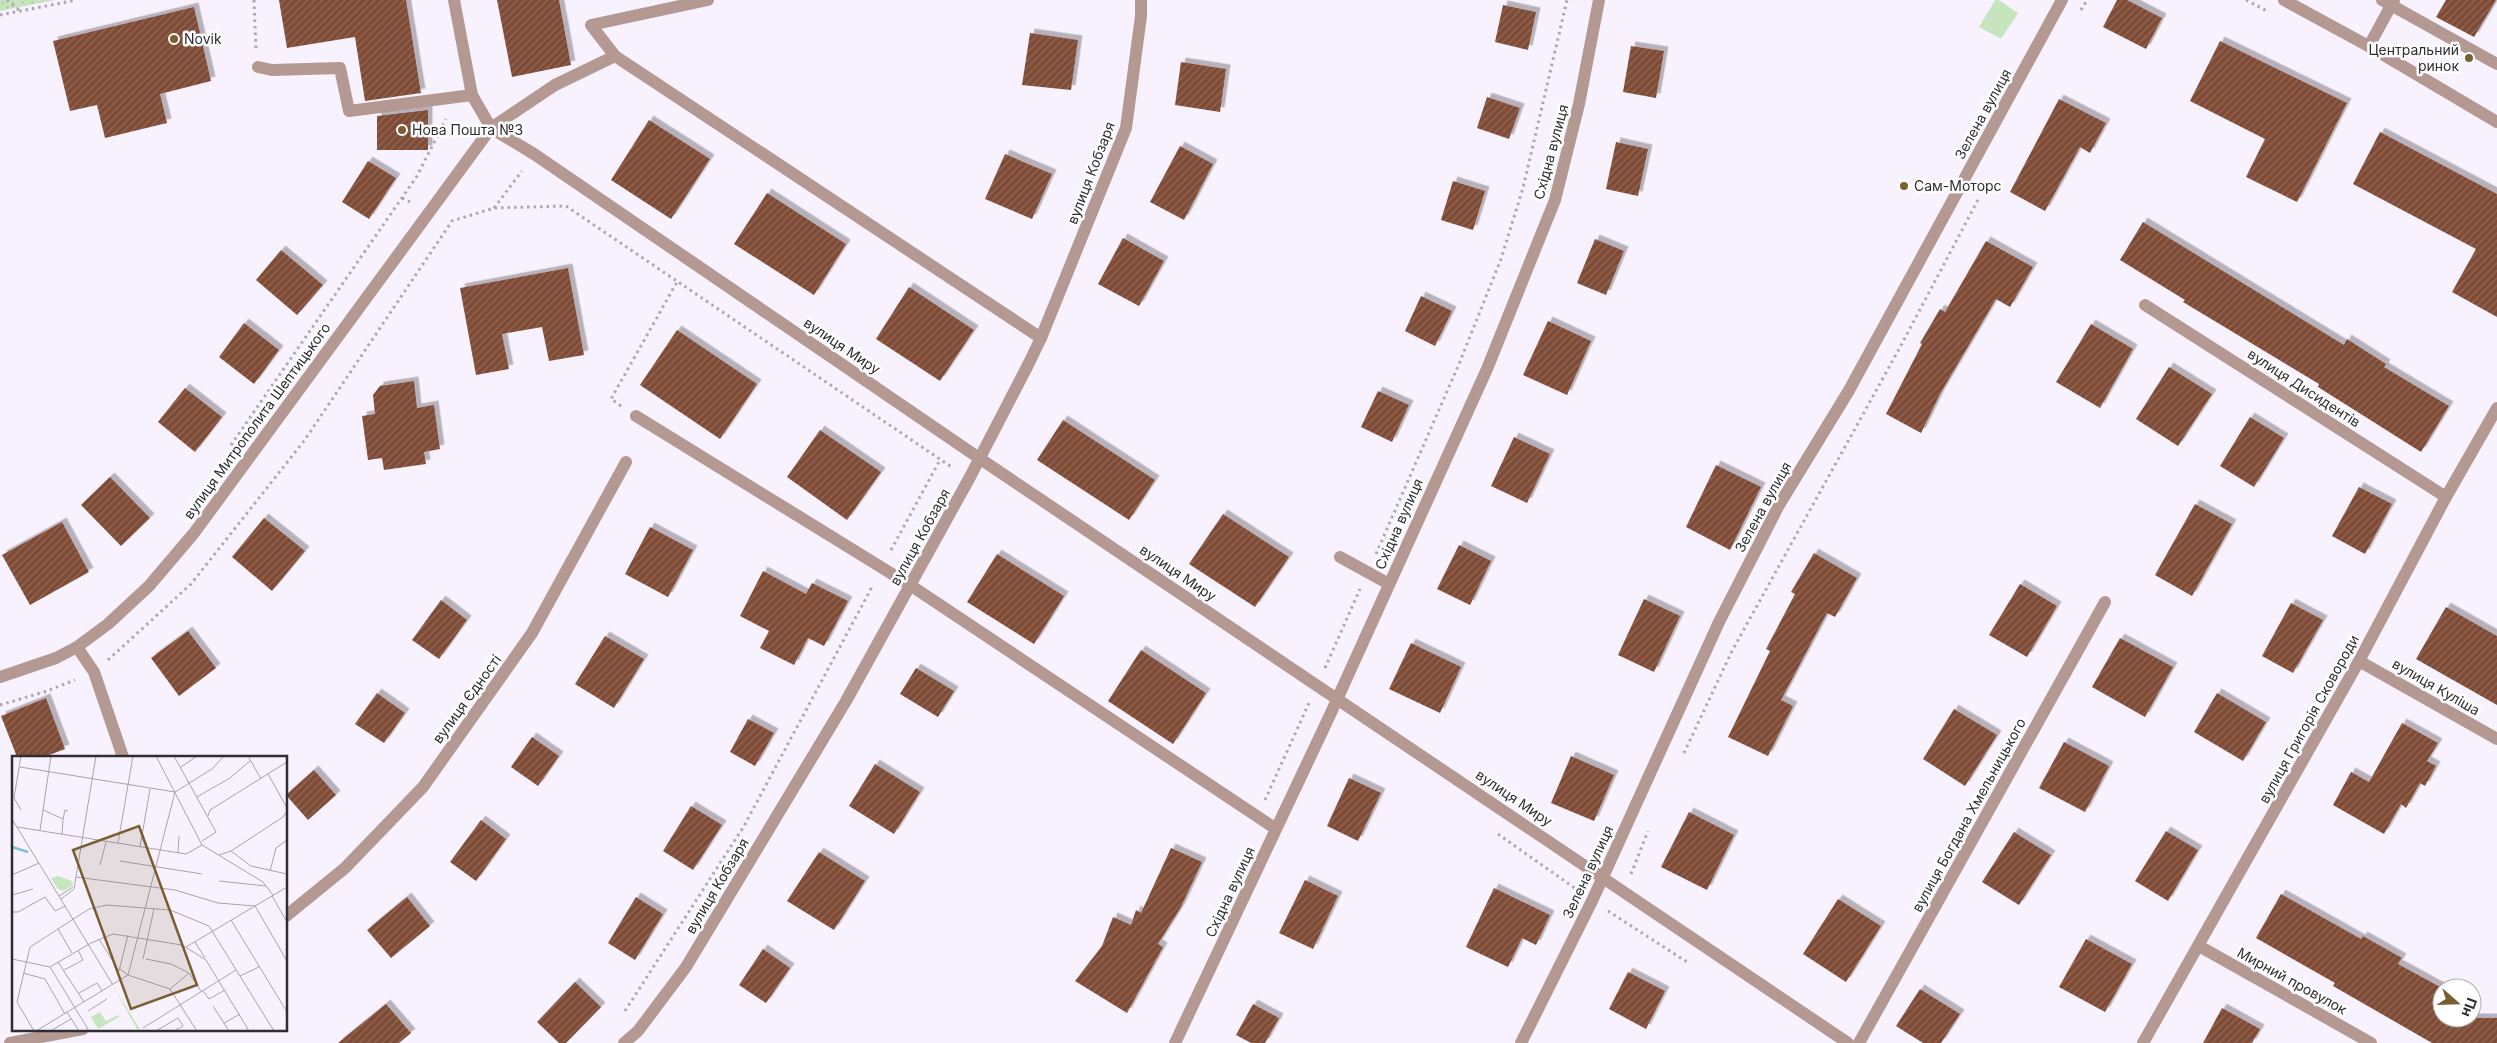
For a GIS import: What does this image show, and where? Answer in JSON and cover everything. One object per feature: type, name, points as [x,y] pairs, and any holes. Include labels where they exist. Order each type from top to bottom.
[{"type":"street","points":[[454,0],[472,95],[491,128]]},
{"type":"street","points":[[708,0],[591,25],[615,56],[1041,338]]},
{"type":"street","name":"вулиця Кобзаря","points":[[624,1043],[638,1031],[686,966],[846,701],[979,458],[1041,338],[1126,128],[1142,16],[1141,0]]},
{"type":"street","name":"Східна вулиця","points":[[1176,1043],[1389,584],[1486,369],[1555,200],[1579,104],[1599,0]]},
{"type":"street","name":"Зелена вулиця","points":[[1521,1043],[1592,901],[1719,622],[1779,505],[1848,392],[2062,0]]},
{"type":"street","points":[[2284,0],[2369,46],[2497,122]]},
{"type":"street","points":[[2369,46],[2389,2],[2497,64]]},
{"type":"street","name":"вулиця Митрополита Шептицького","points":[[0,677],[56,658],[77,647],[128,607],[194,533],[491,128],[555,85],[615,56]]},
{"type":"street","points":[[258,67],[272,70],[340,68],[349,111],[472,95]]},
{"type":"street","name":"вулиця Миру","points":[[491,128],[534,154],[979,458],[1318,684],[1848,1043]]},
{"type":"street","name":"вулиця Дисидентів","points":[[2145,305],[2446,497]]},
{"type":"street","name":"вулиця Григорія Сковороди","points":[[2143,1043],[2359,661],[2446,497],[2497,408]]},
{"type":"street","points":[[636,416],[910,584],[1276,829]]},
{"type":"street","name":"вулиця Єдності","points":[[288,914],[345,868],[423,787],[532,633],[626,462]]},
{"type":"street","points":[[1340,557],[1389,584]]},
{"type":"street","name":"вулиця Богдана Хмельницького","points":[[1859,1043],[2105,602]]},
{"type":"street","points":[[77,647],[94,672],[123,756]]},
{"type":"street","name":"вулиця Куліша","points":[[2359,661],[2497,739]]},
{"type":"street","name":"Мирний провулок","points":[[2199,946],[2371,1043]]},
{"type":"street","points":[[10,1043],[78,1030]]},
{"type":"path","points":[[7,0],[20,11]]},
{"type":"path","points":[[0,15],[76,0]]},
{"type":"path","points":[[254,0],[258,67]]},
{"type":"path","points":[[1257,817],[1368,572],[1459,364],[1501,260],[1524,188],[1567,0]]},
{"type":"path","points":[[2077,17],[2087,0]]},
{"type":"path","points":[[226,452],[417,176],[456,98]]},
{"type":"path","points":[[494,208],[534,154]]},
{"type":"path","points":[[1683,754],[1732,651],[1898,351],[1981,194]]},
{"type":"path","points":[[636,416],[611,399],[677,282]]},
{"type":"path","points":[[624,1013],[744,826],[940,460]]},
{"type":"path","points":[[1614,915],[1652,823]]},
{"type":"green space","points":[[0,0],[55,0],[0,11]]},
{"type":"green space","points":[[1995,0],[1999,0],[2018,13],[2001,39],[1979,27]]},
{"type":"building","points":[[279,0],[406,0],[421,93],[365,101],[355,37],[287,48]]},
{"type":"building","points":[[497,0],[559,0],[571,65],[512,77]]},
{"type":"building","points":[[2117,0],[2127,0],[2162,18],[2146,49],[2103,27]]},
{"type":"building","points":[[2446,0],[2496,0],[2474,37],[2436,17]]},
{"type":"building","points":[[1503,5],[1536,12],[1528,50],[1495,42]]},
{"type":"building","points":[[194,7],[211,81],[160,94],[167,123],[105,138],[97,105],[70,111],[53,41]]},
{"type":"building","points":[[1030,33],[1078,40],[1071,90],[1022,85]]},
{"type":"building","points":[[2220,41],[2347,103],[2297,202],[2246,177],[2265,139],[2190,101]]},
{"type":"building","points":[[1631,46],[1664,51],[1656,98],[1623,92]]},
{"type":"building","points":[[1181,62],[1226,69],[1220,112],[1175,105]]},
{"type":"building","points":[[1487,97],[1520,108],[1509,139],[1477,128]]},
{"type":"building","points":[[2059,99],[2106,123],[2090,153],[2080,147],[2045,211],[2010,192]]},
{"type":"building","name":"Нова Пошта №3","points":[[428,110],[428,150],[377,150],[377,116]]},
{"type":"building","points":[[649,120],[710,159],[671,219],[611,180]]},
{"type":"building","points":[[2380,132],[2497,194],[2497,317],[2452,292],[2476,249],[2353,184]]},
{"type":"building","points":[[1616,142],[1648,149],[1638,196],[1606,189]]},
{"type":"building","points":[[1180,146],[1213,164],[1184,220],[1150,202]]},
{"type":"building","points":[[1005,154],[1052,174],[1032,219],[985,199]]},
{"type":"building","points":[[368,161],[396,178],[369,219],[342,202]]},
{"type":"building","points":[[1453,181],[1485,191],[1473,230],[1441,220]]},
{"type":"building","points":[[767,193],[846,244],[814,295],[734,244]]},
{"type":"building","points":[[2143,222],[2344,345],[2347,339],[2386,364],[2384,367],[2449,406],[2421,452],[2318,387],[2319,384],[2183,302],[2185,300],[2120,260]]},
{"type":"building","points":[[1123,238],[1164,261],[1139,306],[1098,284]]},
{"type":"building","points":[[1595,239],[1624,251],[1606,295],[1577,283]]},
{"type":"building","points":[[1986,241],[2033,267],[2010,307],[1996,299],[1940,394],[1921,433],[1886,414],[1922,344],[1920,343],[1940,309],[1945,312]]},
{"type":"building","points":[[281,250],[323,285],[297,315],[256,280]]},
{"type":"building","points":[[568,268],[584,355],[549,361],[542,327],[502,334],[509,369],[476,375],[460,288]]},
{"type":"building","points":[[909,287],[974,330],[940,381],[876,339]]},
{"type":"building","points":[[1421,296],[1452,311],[1435,346],[1405,331]]},
{"type":"building","points":[[1548,321],[1591,341],[1567,395],[1523,375]]},
{"type":"building","points":[[244,323],[279,350],[254,384],[219,357]]},
{"type":"building","points":[[2091,324],[2133,349],[2100,408],[2056,382]]},
{"type":"building","points":[[677,330],[757,384],[720,439],[640,385]]},
{"type":"building","points":[[2169,367],[2212,394],[2178,446],[2136,419]]},
{"type":"building","points":[[414,381],[417,408],[434,405],[440,449],[424,452],[426,464],[384,470],[382,458],[368,460],[362,416],[375,414],[373,395],[380,386]]},
{"type":"building","points":[[185,388],[222,417],[195,452],[158,422]]},
{"type":"building","points":[[1378,391],[1409,405],[1392,442],[1361,427]]},
{"type":"building","points":[[2250,417],[2284,438],[2254,487],[2220,466]]},
{"type":"building","points":[[1063,420],[1155,480],[1129,520],[1037,460]]},
{"type":"building","points":[[820,430],[881,472],[847,520],[787,477]]},
{"type":"building","points":[[1514,437],[1550,454],[1527,503],[1491,486]]},
{"type":"building","points":[[1716,465],[1761,487],[1730,550],[1686,527]]},
{"type":"building","points":[[110,477],[150,518],[121,546],[81,505]]},
{"type":"building","points":[[2359,487],[2392,504],[2365,554],[2332,536]]},
{"type":"building","points":[[2195,504],[2232,524],[2192,596],[2155,575]]},
{"type":"building","points":[[1223,514],[1289,557],[1255,607],[1189,564]]},
{"type":"building","points":[[264,518],[305,551],[272,591],[232,557]]},
{"type":"building","points":[[62,522],[89,572],[30,605],[2,555]]},
{"type":"building","points":[[650,527],[693,550],[668,597],[625,574]]},
{"type":"building","points":[[1459,545],[1491,561],[1470,605],[1437,589]]},
{"type":"building","points":[[1814,553],[1857,578],[1835,617],[1827,613],[1781,700],[1793,706],[1768,756],[1728,737],[1770,651],[1766,649],[1795,594],[1791,592]]},
{"type":"building","points":[[997,554],[1064,596],[1034,644],[967,602]]},
{"type":"building","points":[[763,571],[806,594],[812,583],[848,601],[824,646],[808,638],[794,665],[760,648],[769,631],[740,616]]},
{"type":"building","points":[[2020,584],[2057,606],[2027,657],[1989,635]]},
{"type":"building","points":[[1644,599],[1680,616],[1654,672],[1618,655]]},
{"type":"building","points":[[441,600],[467,620],[439,659],[412,640]]},
{"type":"building","points":[[2291,603],[2323,620],[2293,673],[2262,656]]},
{"type":"building","points":[[2446,607],[2497,636],[2497,705],[2416,659]]},
{"type":"building","points":[[188,631],[216,668],[179,696],[151,658]]},
{"type":"building","points":[[605,636],[644,659],[614,708],[575,684]]},
{"type":"building","points":[[2120,638],[2173,667],[2145,717],[2092,687]]},
{"type":"building","points":[[1411,643],[1461,667],[1440,713],[1389,689]]},
{"type":"building","points":[[1141,650],[1206,693],[1173,744],[1108,701]]},
{"type":"building","points":[[916,668],[954,691],[938,717],[900,694]]},
{"type":"building","points":[[377,693],[405,713],[384,743],[355,724]]},
{"type":"building","points":[[2217,693],[2266,722],[2243,761],[2194,732]]},
{"type":"building","points":[[46,698],[65,749],[47,756],[17,756],[1,716]]},
{"type":"building","points":[[1954,709],[1997,735],[1965,786],[1923,759]]},
{"type":"building","points":[[748,719],[774,733],[755,766],[730,752]]},
{"type":"building","points":[[2402,723],[2438,743],[2427,761],[2436,766],[2425,786],[2420,783],[2406,808],[2401,804],[2384,834],[2333,805],[2351,772],[2369,782]]},
{"type":"building","points":[[532,737],[559,756],[538,786],[511,767]]},
{"type":"building","points":[[2064,742],[2109,766],[2085,812],[2039,788]]},
{"type":"building","points":[[1571,756],[1614,775],[1594,821],[1551,803]]},
{"type":"building","points":[[875,764],[920,792],[894,834],[849,806]]},
{"type":"building","points":[[314,770],[336,795],[308,820],[288,797],[288,793]]},
{"type":"building","points":[[1349,778],[1381,793],[1358,841],[1327,826]]},
{"type":"building","points":[[691,806],[722,825],[693,870],[663,851]]},
{"type":"building","points":[[1689,812],[1734,835],[1707,890],[1661,867]]},
{"type":"building","points":[[481,820],[506,839],[476,881],[450,862]]},
{"type":"building","points":[[2166,831],[2198,850],[2168,901],[2135,881]]},
{"type":"building","points":[[2014,832],[2051,855],[2019,905],[1982,882]]},
{"type":"building","points":[[1171,848],[1202,862],[1181,907],[1158,944],[1163,947],[1127,1013],[1075,981],[1102,946],[1113,917],[1131,925],[1136,910],[1141,913]]},
{"type":"building","points":[[819,852],[865,881],[834,930],[787,901]]},
{"type":"building","points":[[1305,880],[1338,896],[1313,949],[1279,933]]},
{"type":"building","points":[[1494,888],[1550,915],[1536,945],[1522,938],[1508,967],[1466,947]]},
{"type":"building","points":[[2281,894],[2361,939],[2363,936],[2402,958],[2398,964],[2432,983],[2432,1028],[2482,1028],[2482,1018],[2497,1018],[2497,1043],[2432,1043],[2333,986],[2335,983],[2256,938]]},
{"type":"building","points":[[407,897],[430,926],[391,958],[367,930]]},
{"type":"building","points":[[636,897],[663,914],[635,960],[608,943]]},
{"type":"building","points":[[1838,899],[1881,926],[1846,982],[1803,954]]},
{"type":"building","points":[[2086,939],[2132,964],[2105,1012],[2059,987]]},
{"type":"building","points":[[763,949],[790,968],[766,1003],[739,985]]},
{"type":"building","points":[[1628,972],[1665,991],[1646,1029],[1609,1009]]},
{"type":"building","points":[[575,982],[601,1007],[566,1043],[559,1043],[537,1022]]},
{"type":"building","points":[[1920,989],[1960,1014],[1941,1043],[1923,1043],[1896,1026]]},
{"type":"building","points":[[386,1004],[411,1033],[399,1043],[338,1043]]},
{"type":"building","points":[[1253,1004],[1279,1018],[1265,1043],[1251,1043],[1236,1035]]},
{"type":"building","points":[[2222,1008],[2260,1029],[2252,1043],[2203,1043]]},
{"type":"place","name":"Novik","points":[[174,39]]},
{"type":"place","name":"Центральний ринок","points":[[2469,58]]},
{"type":"place","name":"Нова Пошта №3","points":[[402,130]]},
{"type":"place","name":"Сам-Моторс","points":[[1904,186]]}]
